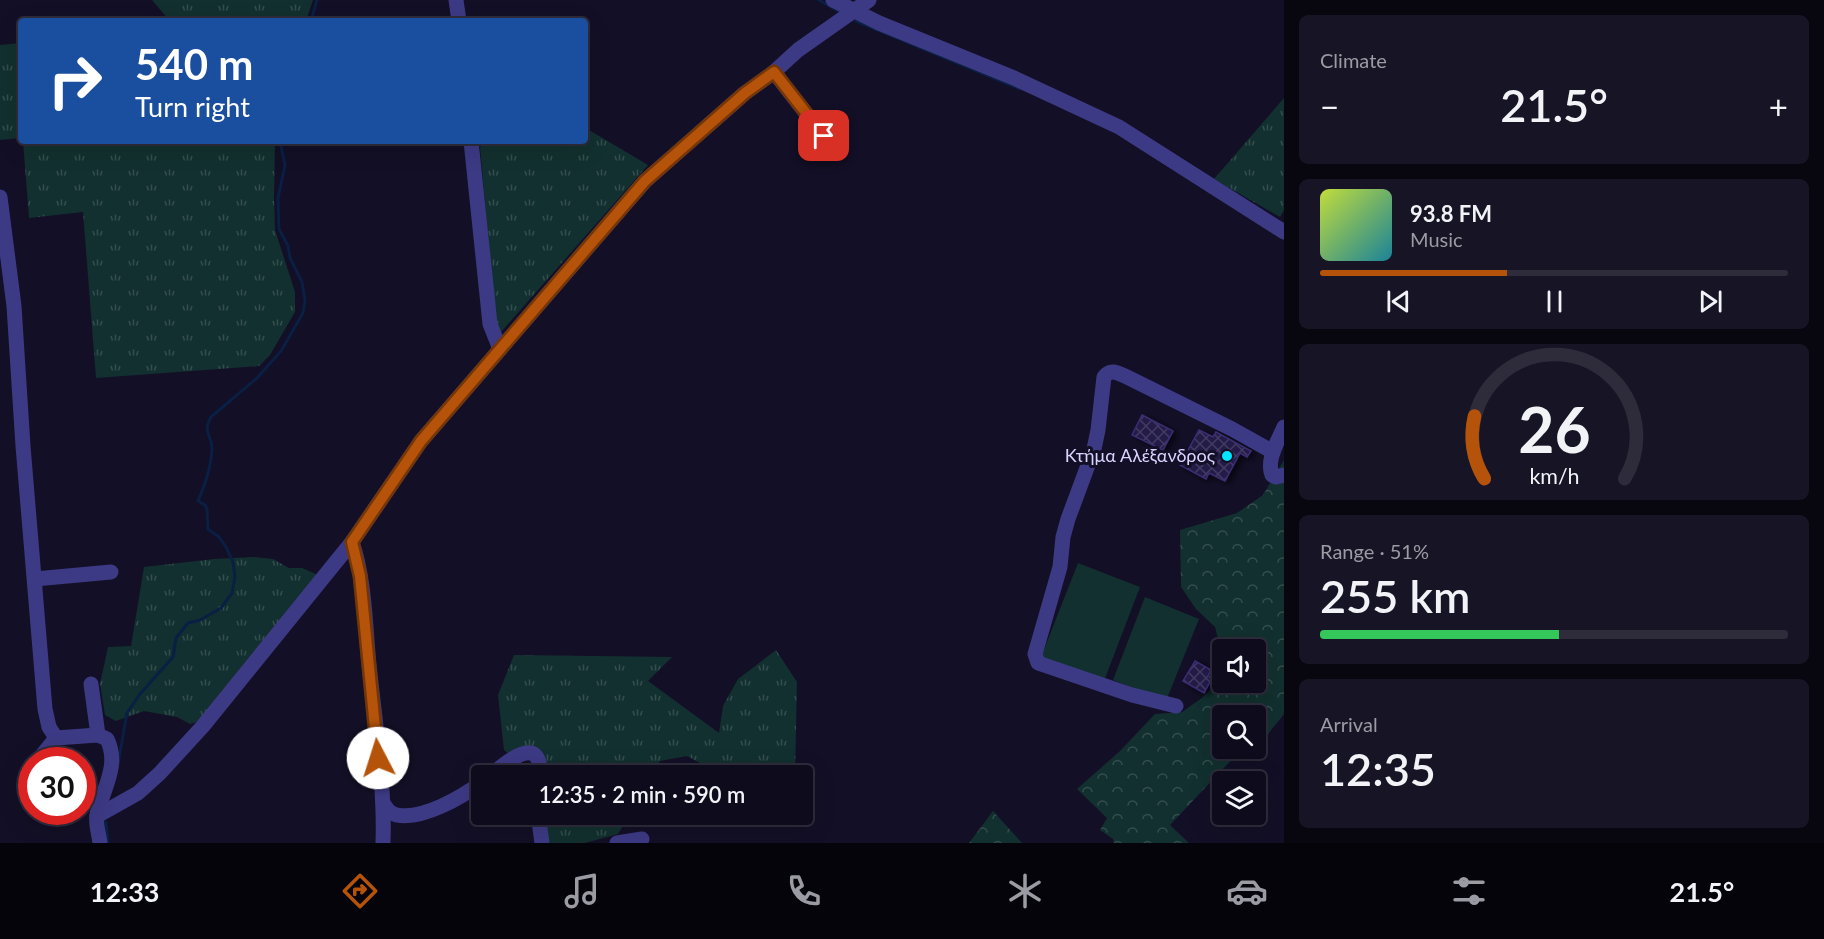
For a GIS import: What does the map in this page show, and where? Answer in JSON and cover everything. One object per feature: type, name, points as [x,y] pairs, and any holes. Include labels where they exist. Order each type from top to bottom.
[{"type":"street","points":[[456,0],[459,18]]},
{"type":"street","points":[[833,0],[1014,78],[1119,127],[1284,232]]},
{"type":"street","points":[[96,816],[138,793],[160,773],[221,705],[352,542],[421,441],[645,181],[745,93],[774,72],[798,50],[869,0]]},
{"type":"street","points":[[774,72],[836,152]]},
{"type":"street","points":[[471,144],[490,324],[500,349]]},
{"type":"street","points":[[0,197],[14,306],[23,446],[47,720],[56,738]]},
{"type":"street","points":[[1176,706],[1038,663],[1035,654],[1060,567],[1063,537],[1068,519],[1094,450],[1104,377],[1113,371],[1127,377],[1273,452]]},
{"type":"street","points":[[1284,427],[1273,452],[1270,472],[1276,477],[1284,475]]},
{"type":"street","points":[[352,542],[361,585],[383,803],[383,843]]},
{"type":"street","points":[[34,579],[111,572]]},
{"type":"street","points":[[91,684],[98,735]]},
{"type":"street","points":[[49,747],[56,738],[98,735],[107,739],[110,744],[111,771],[96,816],[100,843]]},
{"type":"street","points":[[504,765],[525,752],[535,756],[540,765]]},
{"type":"street","points":[[383,803],[389,812],[396,815],[409,815],[449,803],[471,790]]},
{"type":"street","points":[[540,825],[542,843]]},
{"type":"street","points":[[617,843],[642,839]]},
{"type":"green space","points":[[152,0],[313,0],[307,18],[167,18]]},
{"type":"green space","points":[[18,43],[18,138],[0,140],[0,45]]},
{"type":"green space","points":[[1284,98],[1284,210],[1280,217],[1214,179]]},
{"type":"green space","points":[[589,130],[648,165],[501,332],[496,325],[480,147],[488,144],[588,144]]},
{"type":"green space","points":[[23,144],[275,144],[275,230],[295,292],[295,312],[270,355],[259,366],[96,378],[83,212],[29,218]]},
{"type":"green space","points":[[1284,460],[1284,714],[1266,736],[1266,705],[1212,705],[1212,759],[1232,759],[1221,771],[1212,771],[1212,781],[1170,825],[1189,843],[1114,843],[1113,839],[1100,830],[1107,818],[1077,789],[1120,751],[1155,714],[1182,712],[1212,688],[1212,693],[1266,693],[1266,639],[1218,639],[1215,627],[1196,609],[1181,587],[1180,530],[1237,513],[1263,495]]},
{"type":"green space","points":[[253,557],[273,559],[289,568],[302,568],[318,575],[200,721],[190,724],[177,717],[144,711],[116,721],[105,715],[100,684],[108,647],[131,646],[144,567]]},
{"type":"green space","points":[[1078,563],[1140,587],[1104,681],[1041,657]]},
{"type":"green space","points":[[1145,597],[1199,619],[1166,701],[1113,680]]},
{"type":"green space","points":[[776,650],[797,682],[795,765],[704,765],[687,756],[660,761],[657,765],[545,765],[545,762],[510,755],[504,750],[498,695],[514,655],[672,657],[648,681],[719,733],[723,706],[738,679]]},
{"type":"green space","points":[[993,811],[1022,843],[969,843]]},
{"type":"green space","points":[[546,825],[623,825],[618,834],[585,843],[546,841]]},
{"type":"building","points":[[1142,415],[1173,431],[1163,450],[1132,435]]},
{"type":"building","points":[[1199,430],[1213,437],[1216,432],[1251,451],[1247,457],[1240,453],[1225,481],[1209,473],[1206,479],[1180,465]]},
{"type":"building","points":[[1195,661],[1211,670],[1208,676],[1212,678],[1204,693],[1183,681]]},
{"type":"waterway","points":[[312,18],[317,0]]},
{"type":"waterway","points":[[819,0],[838,11]]},
{"type":"waterway","points":[[856,21],[1020,89]]},
{"type":"waterway","points":[[118,764],[127,713],[140,694],[173,657],[176,638],[188,623],[200,620],[221,608],[232,593],[235,577],[233,562],[219,537],[208,529],[207,509],[198,501],[210,463],[212,444],[207,427],[211,417],[257,378],[281,351],[303,313],[305,301],[302,282],[279,229],[278,198],[285,165],[281,144]]},
{"type":"waterway","points":[[106,822],[108,843]]},
{"type":"place","name":"Κτήμα Αλέξανδρος","points":[[1227,456]]},
{"type":"route","points":[[378,758],[360,576],[352,542],[421,441],[645,181],[745,93],[774,72],[824,136]]}]
